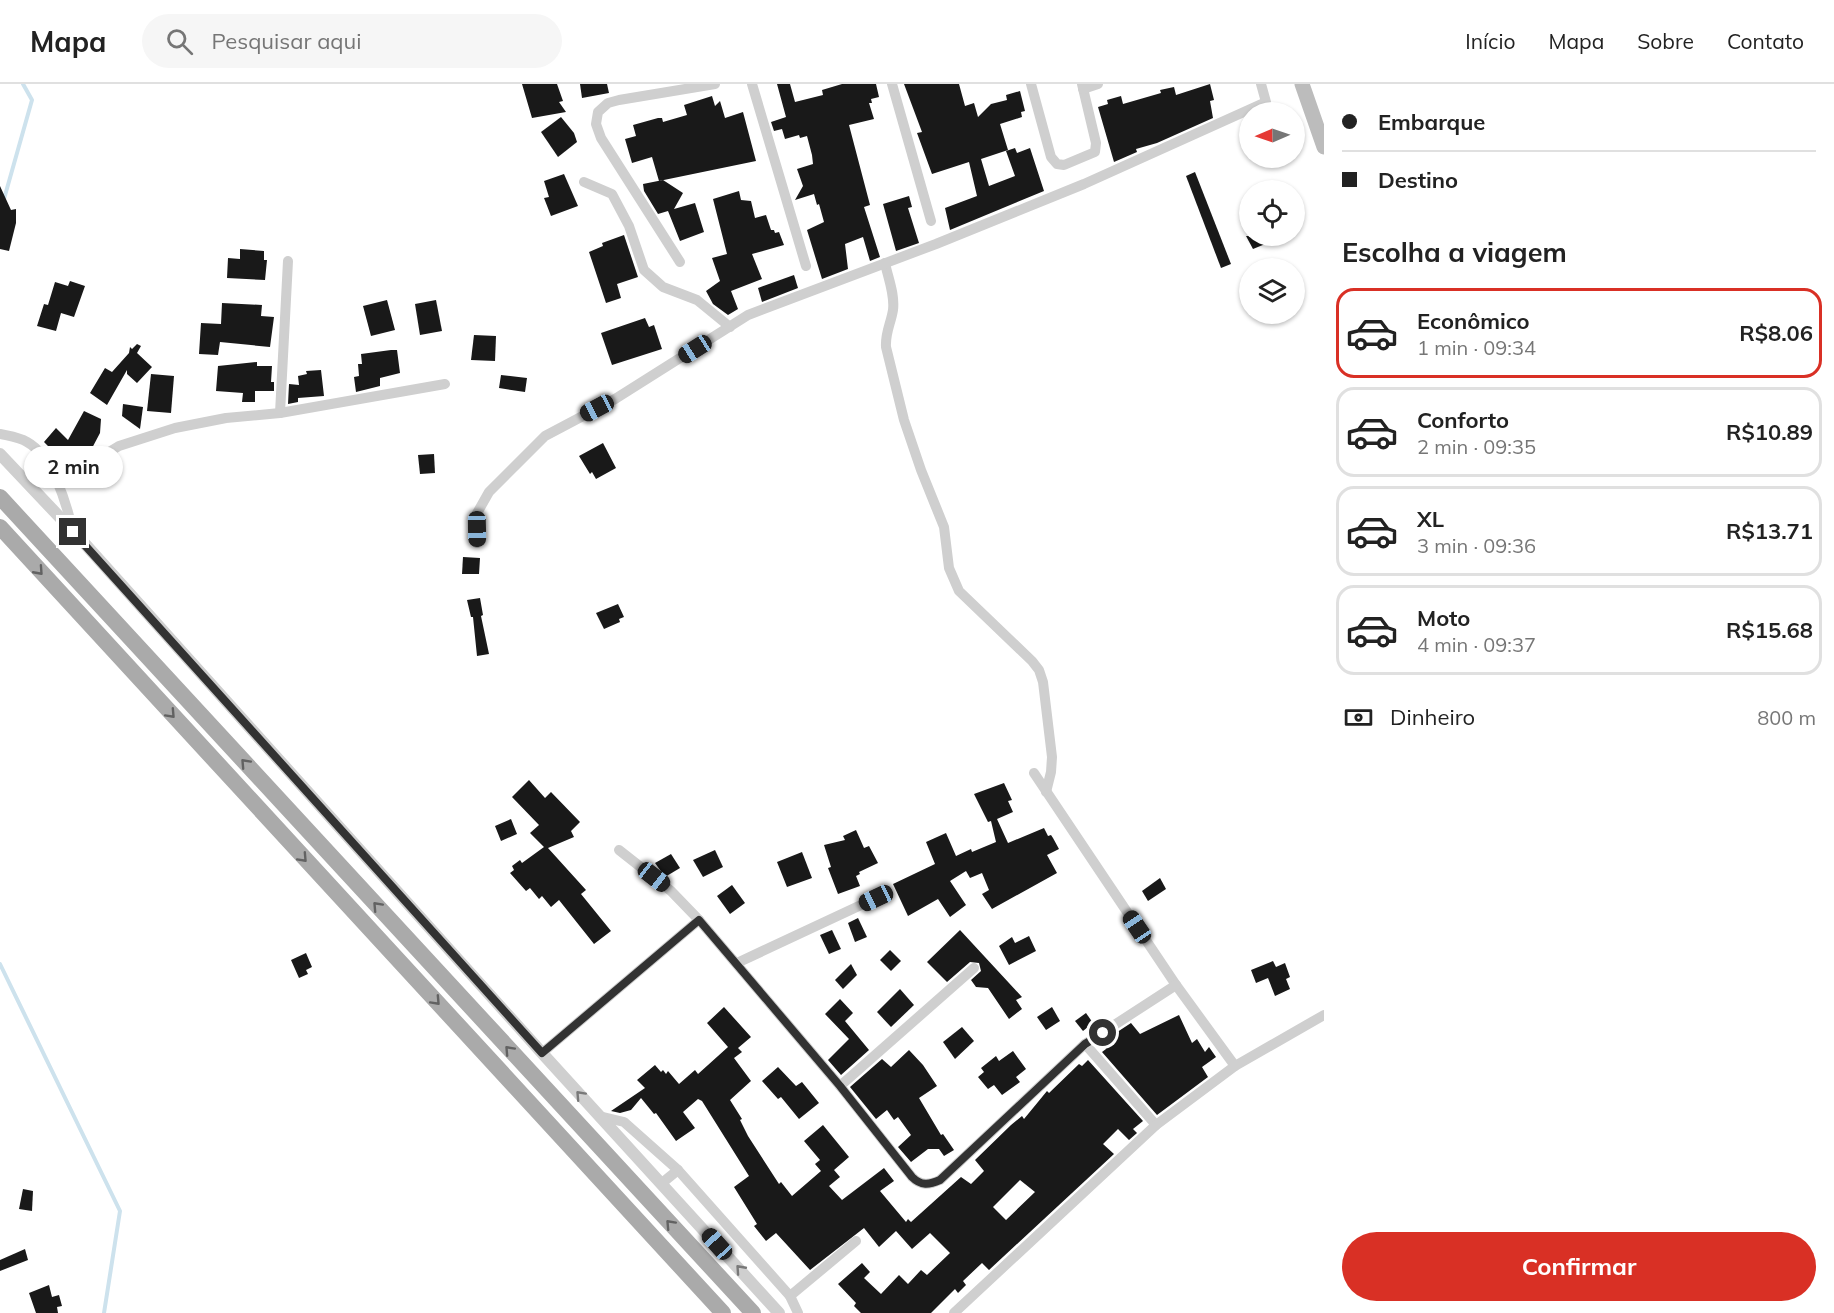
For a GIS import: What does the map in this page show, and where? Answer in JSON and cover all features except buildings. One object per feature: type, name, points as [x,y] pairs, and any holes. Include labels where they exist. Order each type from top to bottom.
[{"type":"main road","points":[[1302,84],[1324,147]]},
{"type":"main road","points":[[0,497],[753,1313]]},
{"type":"main road","points":[[0,527],[723,1313]]},
{"type":"street","points":[[680,262],[601,138],[596,124],[598,112],[608,103],[619,100],[715,84]]},
{"type":"street","points":[[752,84],[806,266]]},
{"type":"street","points":[[892,84],[931,221]]},
{"type":"street","points":[[1031,84],[1051,158],[1057,164],[1064,165],[1095,152],[1096,143],[1082,86],[1098,84]]},
{"type":"street","points":[[477,543],[476,515],[489,492],[545,436],[615,399],[748,315],[1084,184],[1266,102],[1262,84]]},
{"type":"street","points":[[584,182],[612,194],[629,226],[644,270],[663,287],[697,300],[730,327]]},
{"type":"street","points":[[280,413],[288,261]]},
{"type":"street","points":[[885,263],[894,299],[885,335],[886,347],[904,420],[944,527],[949,568],[959,591],[1032,661],[1043,682],[1052,757],[1049,786],[1046,792]]},
{"type":"street","points":[[58,483],[80,472],[99,456],[144,436],[226,418],[280,413],[445,384]]},
{"type":"street","points":[[0,434],[29,443],[40,453],[58,483],[73,532]]},
{"type":"street","points":[[0,454],[779,1313]]},
{"type":"street","points":[[1034,773],[1176,985],[1234,1066]]},
{"type":"street","points":[[619,850],[671,891],[699,920],[918,1182],[933,1183],[940,1180],[1085,1044],[1176,985]]},
{"type":"street","points":[[736,963],[876,898]]},
{"type":"street","points":[[542,1053],[699,920]]},
{"type":"street","points":[[840,1086],[974,968]]},
{"type":"street","points":[[954,1313],[1156,1125],[1234,1066],[1324,1015]]},
{"type":"street","points":[[1085,1044],[1156,1125]]},
{"type":"street","points":[[599,1116],[624,1122],[678,1170],[790,1296],[798,1313]]},
{"type":"street","points":[[662,1183],[678,1170]]},
{"type":"street","points":[[790,1296],[856,1241]]},
{"type":"waterway","points":[[4,199],[32,100],[23,84]]},
{"type":"waterway","points":[[0,964],[120,1211],[104,1313]]},
{"type":"route","points":[[73,532],[542,1053],[699,920],[840,1086],[912,1177],[925,1184],[940,1180],[1085,1044],[1103,1033]]}]
